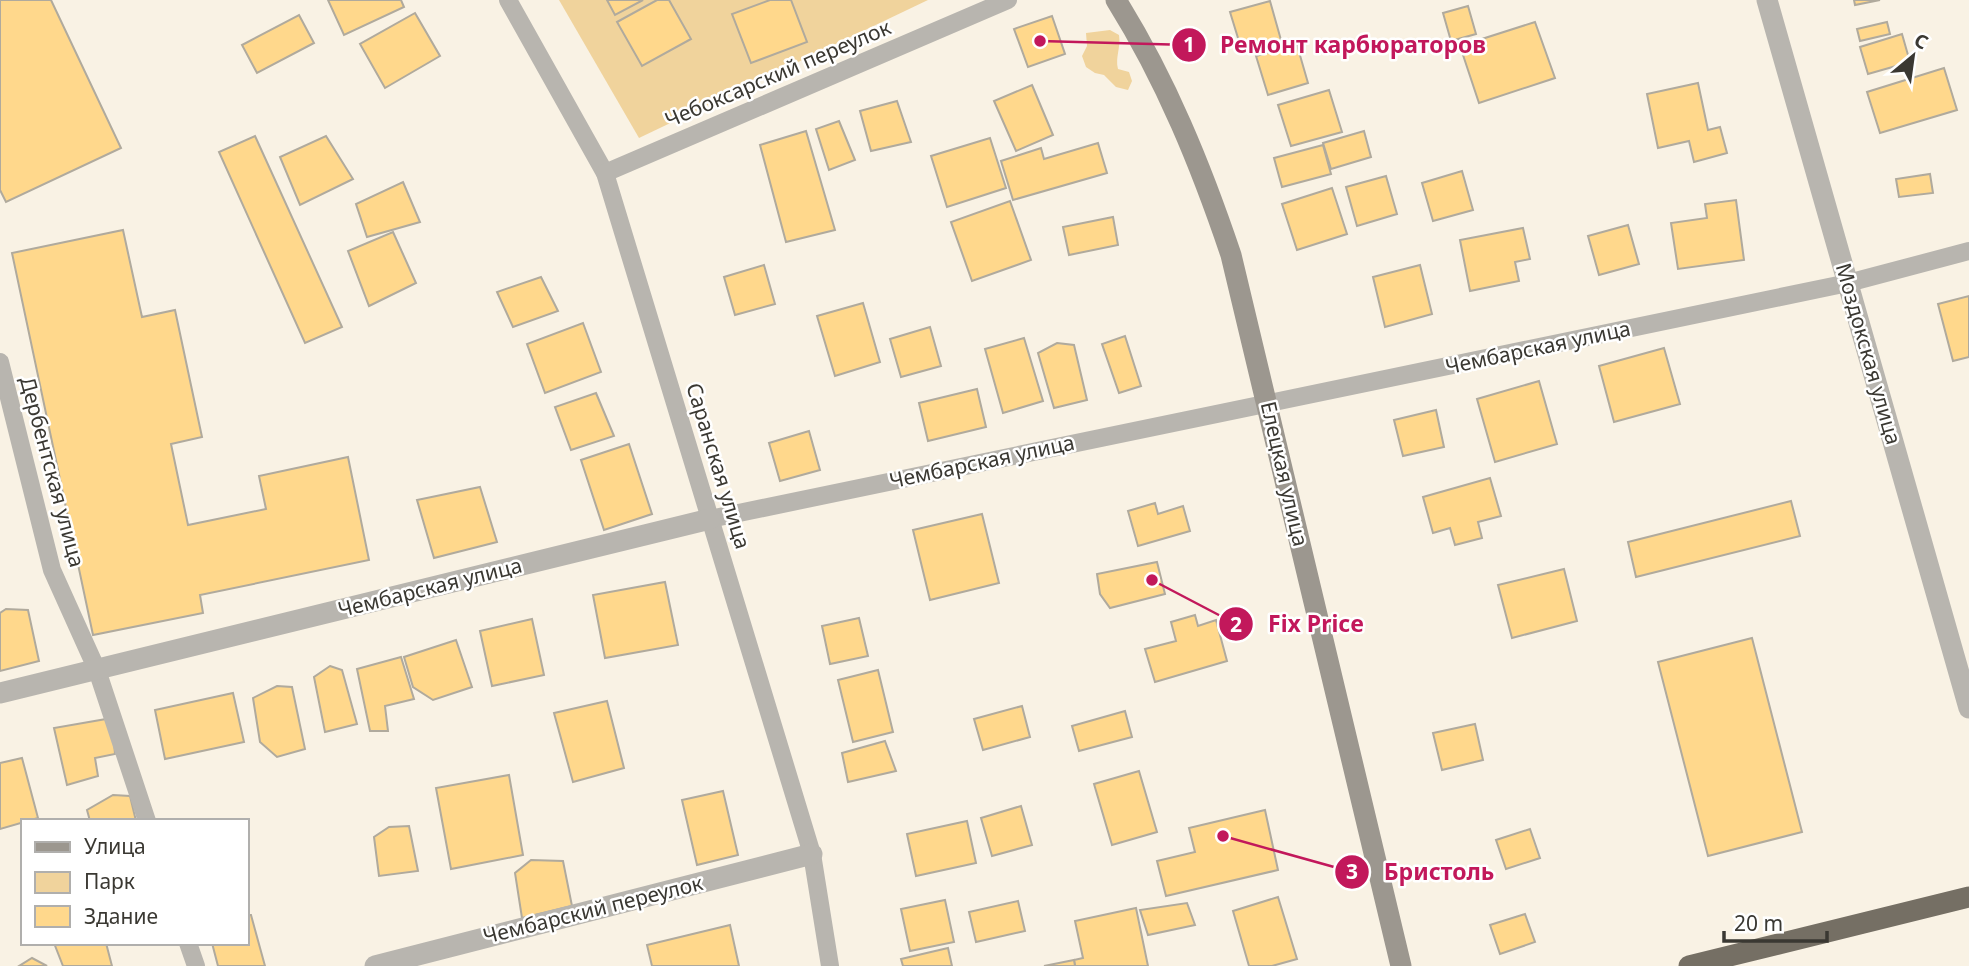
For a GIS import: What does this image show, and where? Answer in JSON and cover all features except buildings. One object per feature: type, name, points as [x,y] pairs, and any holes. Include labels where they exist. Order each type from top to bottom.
[{"type":"highway","points":[[1689,966],[1969,897]]},
{"type":"main road","name":"Елецкая улица","points":[[1116,0],[1138,35],[1174,106],[1206,181],[1231,255],[1401,966]]},
{"type":"street","name":"Моздокская улица","points":[[1767,0],[1969,708]]},
{"type":"street","name":"Чембарская улица","points":[[0,692],[710,519]]},
{"type":"street","name":"Чембарский переулок","points":[[375,966],[812,854]]},
{"type":"lane","name":"Саранская улица","points":[[508,0],[605,173],[812,854],[830,966]]},
{"type":"lane","name":"Чебоксарский переулок","points":[[605,173],[1008,0]]},
{"type":"lane","name":"Чембарская улица","points":[[710,519],[1848,283],[1969,251]]},
{"type":"lane","name":"Дербентская улица","points":[[0,362],[52,570],[97,670],[146,819]]},
{"type":"lane","points":[[189,945],[196,966]]},
{"type":"green space","points":[[559,0],[928,0],[639,138]]},
{"type":"green space","points":[[1110,30],[1119,35],[1117,65],[1118,69],[1129,72],[1132,81],[1128,90],[1116,87],[1104,75],[1086,67],[1082,56],[1087,46],[1086,33]]},
{"type":"place","name":"Ремонт карбюраторов","points":[[1040,41]]},
{"type":"place","name":"Fix Price","points":[[1152,580]]},
{"type":"place","name":"Бристоль","points":[[1223,836]]}]
